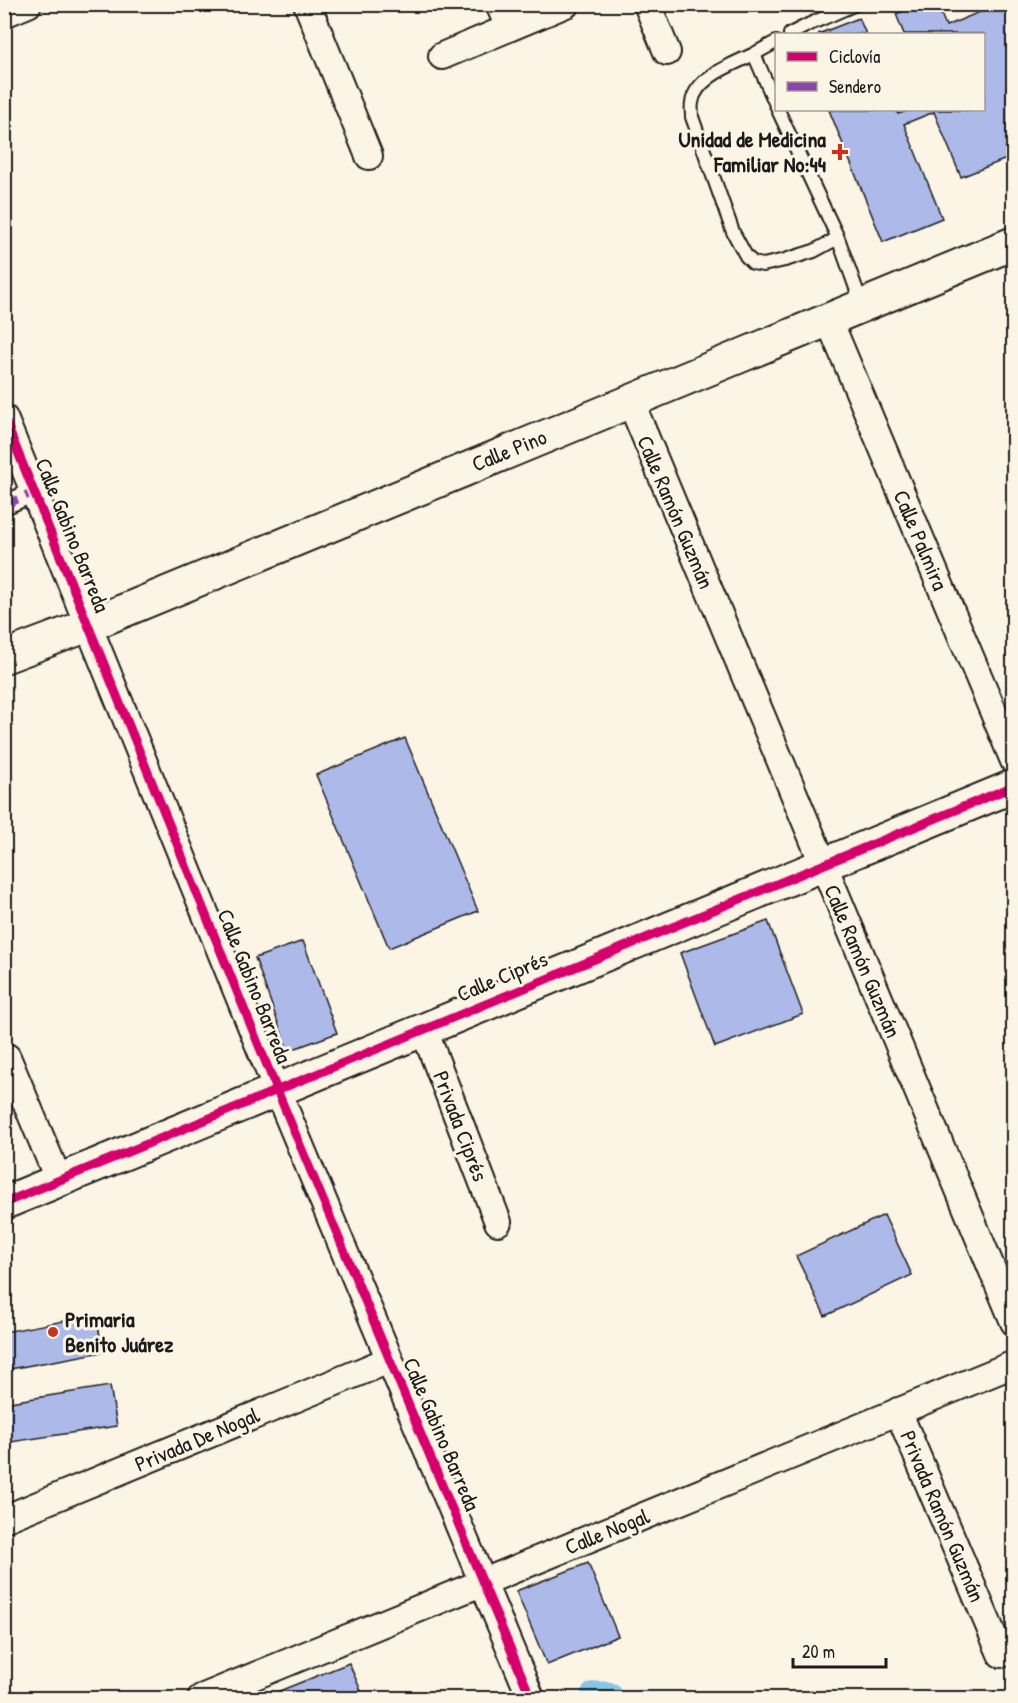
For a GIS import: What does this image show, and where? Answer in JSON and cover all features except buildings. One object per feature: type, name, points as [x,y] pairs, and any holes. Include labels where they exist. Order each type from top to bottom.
[{"type":"street","points":[[4,14],[28,4]]},
{"type":"street","points":[[307,4],[369,156]]},
{"type":"street","points":[[499,4],[509,28]]},
{"type":"street","points":[[442,56],[566,4]]},
{"type":"street","points":[[647,4],[668,52]]},
{"type":"street","name":"Calle Pino","points":[[4,657],[88,625],[1014,243]]},
{"type":"street","name":"Calle Palmira","points":[[828,318],[1014,762]]},
{"type":"street","name":"Calle Ramón Guzmán","points":[[630,400],[1014,1322]]},
{"type":"street","name":"Calle Gabino Barreda","points":[[4,418],[277,1090],[531,1698]]},
{"type":"street","points":[[4,505],[35,492]]},
{"type":"street","name":"Calle Ciprés","points":[[4,1203],[1014,786]]},
{"type":"street","name":"Privada Ciprés","points":[[424,1030],[498,1222]]},
{"type":"street","points":[[7,1057],[59,1180]]},
{"type":"street","name":"Privada De Nogal","points":[[4,1519],[389,1360]]},
{"type":"street","name":"Calle Nogal","points":[[201,1698],[1014,1364]]},
{"type":"street","name":"Privada Ramón Guzmán","points":[[898,1411],[1001,1654]]},
{"type":"lane","points":[[791,33],[856,4]]},
{"type":"lane","points":[[775,43],[707,78],[692,101],[692,117],[733,232],[746,256],[753,263],[763,265],[785,261],[814,251],[838,238]]},
{"type":"lane","points":[[754,54],[775,101]]},
{"type":"lane","points":[[778,111],[838,238],[862,306]]},
{"type":"waterway","points":[[596,1698],[607,1698]]},
{"type":"marked path","points":[[4,505],[35,492]]},
{"type":"cycle path","points":[[4,418],[277,1090],[531,1698]]},
{"type":"cycle path","points":[[4,1203],[1014,786]]},
{"type":"place","name":"Unidad de Medicina Familiar No:44","points":[[840,152]]},
{"type":"place","name":"Primaria Benito Juárez","points":[[53,1332]]}]
